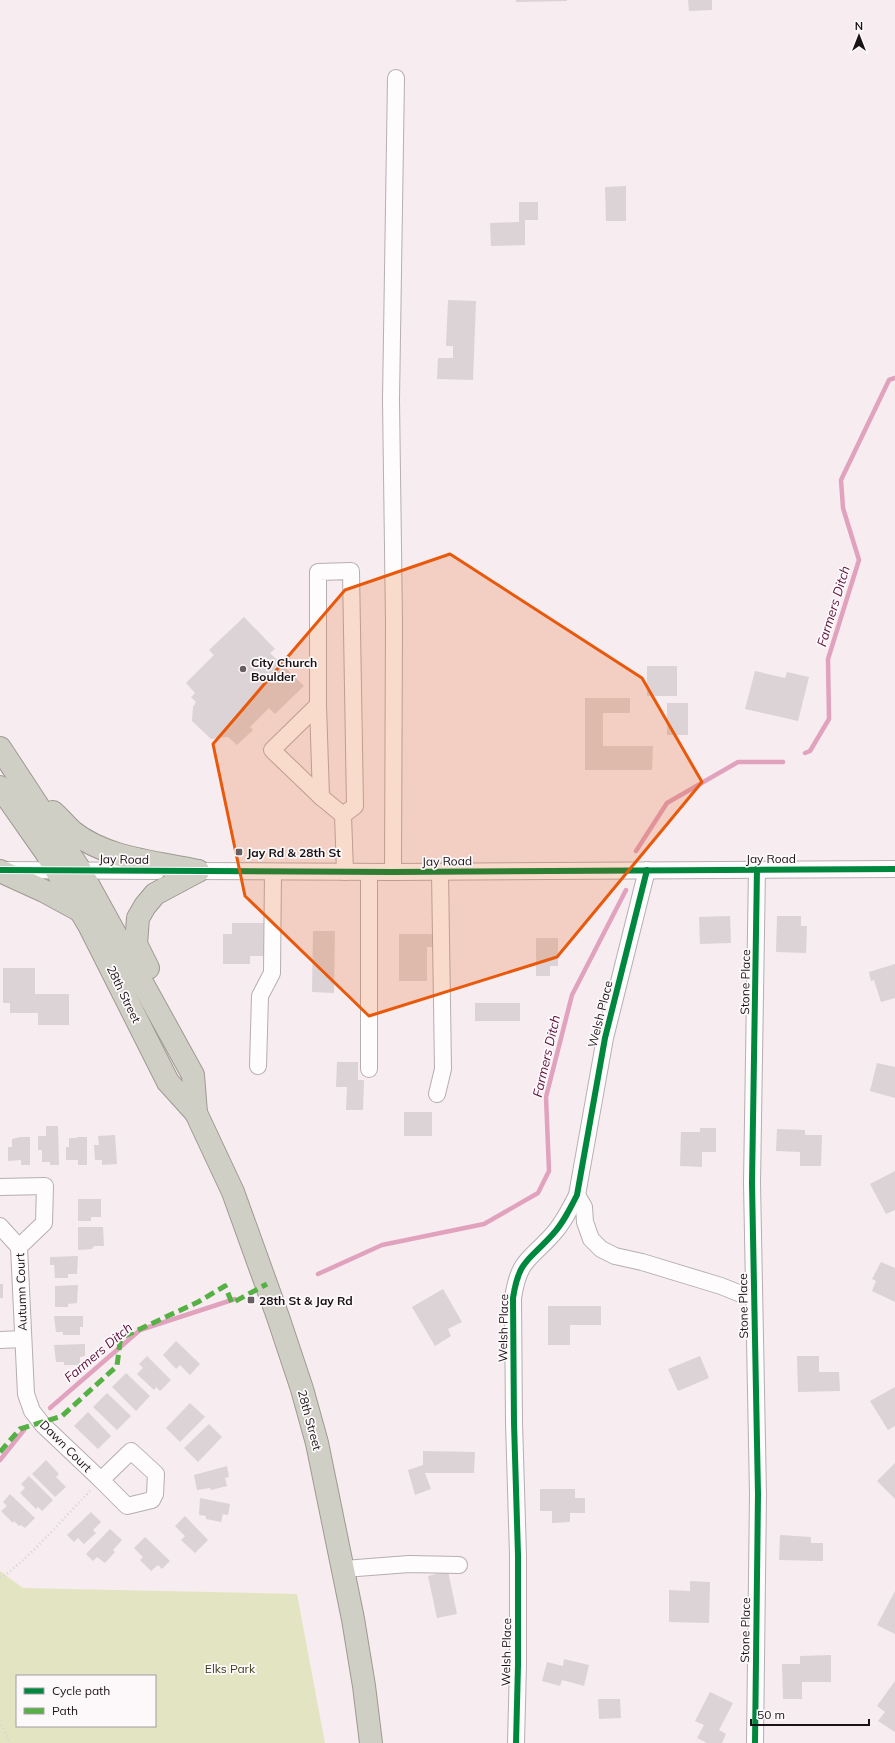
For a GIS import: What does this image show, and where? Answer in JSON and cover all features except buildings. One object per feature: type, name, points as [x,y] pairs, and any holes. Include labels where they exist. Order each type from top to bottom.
[{"type":"highway","points":[[0,748],[20,776],[72,831],[92,844],[119,854],[198,871]]},
{"type":"highway","name":"28th Street","points":[[20,776],[80,870],[193,1075],[196,1113]]},
{"type":"highway","name":"28th Street","points":[[0,787],[57,870],[102,950],[168,1082],[196,1113],[234,1192],[256,1250],[299,1382],[317,1444],[344,1569],[364,1686],[371,1743]]},
{"type":"highway","points":[[0,870],[80,910]]},
{"type":"highway","points":[[193,1075],[186,1042],[136,944],[136,928],[138,918],[145,906],[155,894],[198,871]]},
{"type":"street","points":[[393,872],[394,622],[391,400],[396,78]]},
{"type":"street","points":[[321,797],[318,705],[318,572],[351,572],[355,806],[344,815]]},
{"type":"street","points":[[318,705],[272,750],[321,797],[344,815]]},
{"type":"street","points":[[344,815],[345,872]]},
{"type":"street","name":"Stone Place","points":[[755,1743],[758,1494],[752,1183],[757,869]]},
{"type":"street","name":"Jay Road","points":[[0,870],[440,872],[895,869]]},
{"type":"street","name":"Welsh Place","points":[[516,1743],[518,1555],[514,1423],[513,1298],[516,1278],[524,1262],[553,1234],[569,1211],[577,1195],[605,1038],[648,870]]},
{"type":"street","points":[[258,1066],[260,996],[272,973],[273,872]]},
{"type":"street","points":[[369,872],[369,1069]]},
{"type":"street","points":[[437,1094],[443,1069],[440,872]]},
{"type":"street","name":"Autumn Court","points":[[0,1187],[45,1186],[44,1224],[19,1247]]},
{"type":"street","points":[[577,1195],[584,1207],[585,1222],[591,1239],[601,1249],[615,1256],[642,1262],[721,1286],[741,1294],[754,1295]]},
{"type":"street","name":"Autumn Court","points":[[0,1226],[19,1247],[23,1339],[0,1340]]},
{"type":"street","name":"Dawn Court","points":[[23,1339],[26,1394],[32,1411],[43,1425],[101,1480]]},
{"type":"street","points":[[344,1569],[409,1564],[460,1565]]},
{"type":"path","points":[[0,1577],[5,1576],[21,1561],[101,1480]]},
{"type":"path","points":[[0,1721],[10,1743]]},
{"type":"highlighted area","points":[[450,554],[642,678],[702,782],[557,957],[369,1016],[245,896],[213,744],[345,590]]},
{"type":"green space","name":"Elks Park","points":[[0,1571],[23,1588],[297,1594],[325,1743],[0,1743]]},
{"type":"waterway","name":"Farmers Ditch","points":[[805,753],[810,751],[829,719],[828,659],[859,560],[843,508],[841,480],[889,380],[895,378]]},
{"type":"waterway","name":"Farmers Ditch","points":[[636,851],[667,803],[738,762],[783,762]]},
{"type":"waterway","name":"Farmers Ditch","points":[[318,1274],[382,1245],[484,1224],[538,1193],[549,1171],[546,1097],[572,995],[626,890]]},
{"type":"waterway","name":"Farmers Ditch","points":[[50,1408],[140,1330],[235,1299]]},
{"type":"waterway","name":"Farmers Ditch","points":[[0,1460],[24,1430]]},
{"type":"marked path","points":[[0,1452],[20,1429],[62,1416],[117,1366],[120,1342],[125,1336],[198,1302],[225,1286],[232,1303],[267,1284]]},
{"type":"cycle path","points":[[755,1743],[758,1494],[752,1183],[757,869]]},
{"type":"cycle path","points":[[0,870],[393,872],[895,869]]},
{"type":"cycle path","points":[[516,1743],[518,1555],[514,1423],[513,1298],[515,1285],[522,1268],[531,1256],[557,1230],[577,1195],[605,1038],[647,870]]},
{"type":"place","name":"City Church Boulder","points":[[243,669]]},
{"type":"place","name":"Jay Rd & 28th St","points":[[239,852]]},
{"type":"place","name":"28th St & Jay Rd","points":[[251,1300]]}]
